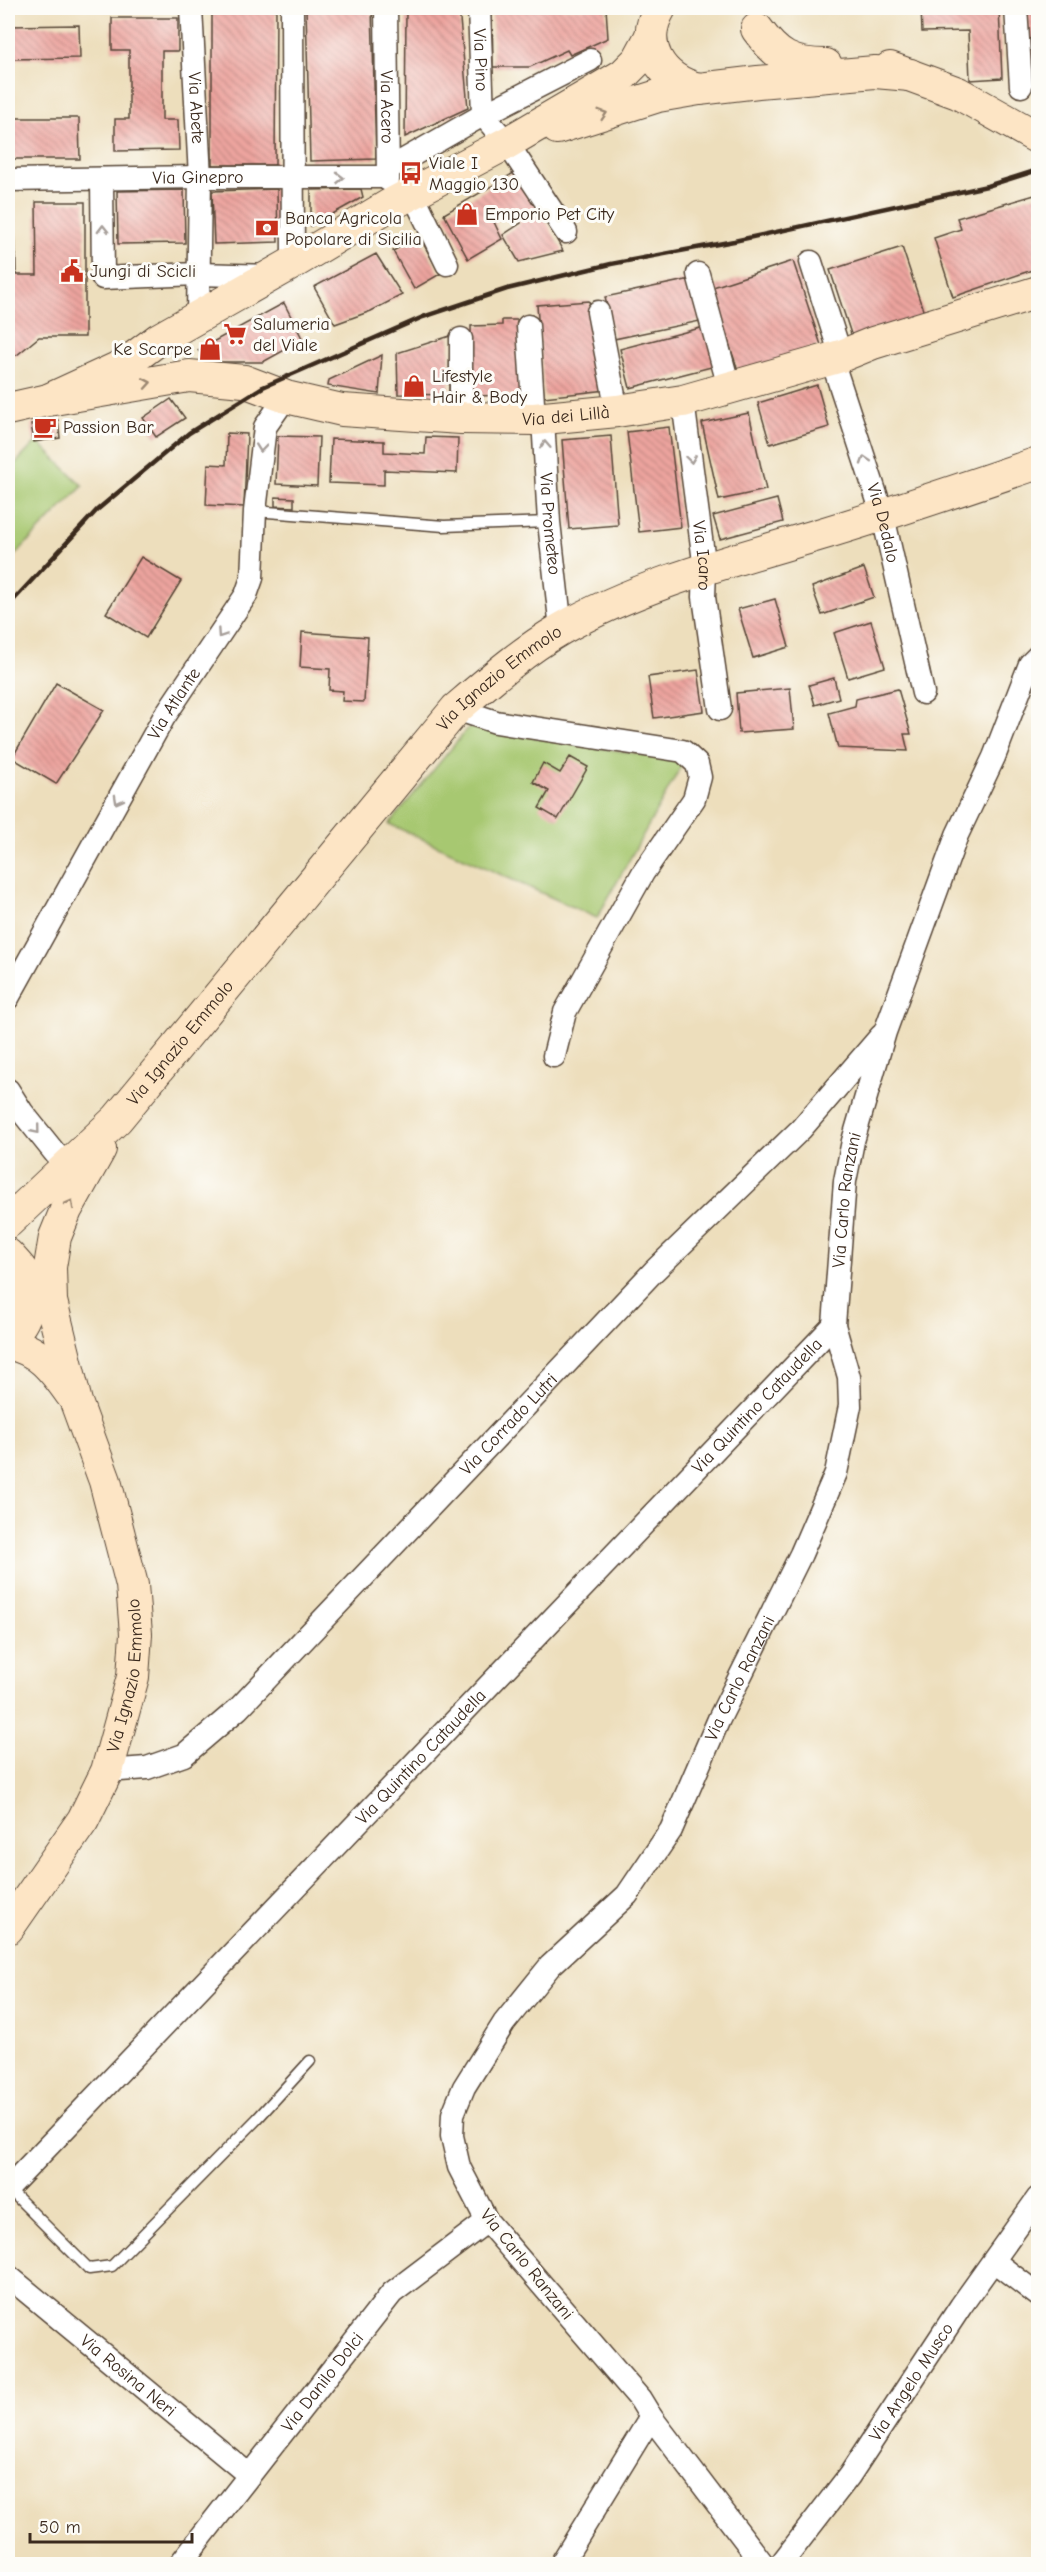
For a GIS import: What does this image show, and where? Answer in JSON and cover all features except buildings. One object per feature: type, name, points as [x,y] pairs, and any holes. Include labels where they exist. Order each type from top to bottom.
[{"type":"street","name":"Via Abete","points":[[191,8],[200,177],[198,317]]},
{"type":"street","points":[[281,270],[291,178],[292,8]]},
{"type":"street","name":"Via Acero","points":[[386,8],[394,186]]},
{"type":"street","name":"Via Pino","points":[[479,8],[483,115]]},
{"type":"street","points":[[1016,8],[1021,87]]},
{"type":"street","points":[[757,17],[770,47],[783,57],[798,63],[877,65],[910,75],[958,93],[1038,138]]},
{"type":"street","points":[[651,19],[653,51],[660,65],[671,77],[684,85],[711,88],[739,77],[751,63],[757,46],[757,17]]},
{"type":"street","points":[[507,143],[623,75],[638,60],[651,19]]},
{"type":"street","points":[[8,409],[48,400],[124,365],[159,339],[281,270],[394,186],[483,115],[590,60]]},
{"type":"street","points":[[394,186],[507,143],[658,96],[711,88],[875,72],[910,75]]},
{"type":"street","points":[[483,115],[507,143],[567,232]]},
{"type":"street","name":"Via Ginepro","points":[[8,180],[291,178],[394,186]]},
{"type":"street","points":[[102,180],[104,278],[281,270]]},
{"type":"street","points":[[394,186],[447,264]]},
{"type":"street","name":"Via Dedalo","points":[[810,262],[883,516],[924,693]]},
{"type":"street","points":[[698,274],[729,387]]},
{"type":"street","name":"Via dei Lillà","points":[[48,400],[189,375],[244,381],[286,397],[342,410],[461,418],[539,419],[617,411],[683,401],[836,356],[1038,292]]},
{"type":"street","points":[[598,312],[617,411]]},
{"type":"street","name":"Via Prometeo","points":[[528,326],[561,629]]},
{"type":"street","points":[[159,339],[174,364],[189,375]]},
{"type":"street","points":[[8,391],[40,385],[159,339]]},
{"type":"street","points":[[461,418],[462,339]]},
{"type":"street","name":"Via Atlante","points":[[8,999],[165,717],[246,595],[252,578],[255,511],[265,427],[286,397]]},
{"type":"street","name":"Via Icaro","points":[[683,401],[705,569],[704,597],[720,709]]},
{"type":"street","name":"Via Ignazio Emmolo","points":[[117,1119],[456,709],[505,666],[561,629],[641,591],[705,569],[883,516],[1038,463]]},
{"type":"street","name":"Via Carlo Ranzani","points":[[763,2565],[651,2417],[640,2399],[487,2221],[459,2167],[452,2136],[453,2114],[464,2087],[504,2023],[549,1966],[627,1895],[671,1830],[719,1719],[801,1554],[836,1473],[850,1406],[849,1377],[834,1325],[845,1181],[853,1141],[885,1032],[957,836],[994,757],[1030,664],[1038,656]]},
{"type":"street","points":[[456,709],[496,722],[683,751],[697,764],[700,777],[694,799],[643,873],[565,1012],[554,1056]]},
{"type":"street","name":"Via Corrado Lutri","points":[[107,1771],[147,1768],[184,1755],[238,1709],[654,1271],[801,1129],[885,1032]]},
{"type":"street","points":[[8,1090],[22,1112],[67,1168]]},
{"type":"street","points":[[14,1213],[67,1168],[117,1119]]},
{"type":"street","points":[[29,1280],[50,1267],[55,1237],[66,1210],[117,1119]]},
{"type":"street","points":[[8,1336],[24,1318],[29,1280]]},
{"type":"street","points":[[29,1280],[76,1402]]},
{"type":"street","name":"Via Quintino Cataudella","points":[[8,2188],[834,1325]]},
{"type":"street","points":[[8,1344],[36,1354],[53,1369],[76,1402]]},
{"type":"street","name":"Via Ignazio Emmolo","points":[[8,1928],[83,1820],[107,1771],[133,1677],[136,1634],[132,1585],[105,1481],[76,1402]]},
{"type":"street","name":"Via Angelo Musco","points":[[781,2565],[849,2476],[961,2306],[995,2262],[1038,2198]]},
{"type":"street","name":"Via Danilo Dolci","points":[[180,2565],[392,2293],[487,2221]]},
{"type":"street","points":[[995,2262],[1038,2295]]},
{"type":"street","name":"Via Rosina Neri","points":[[8,2277],[249,2475]]},
{"type":"street","points":[[561,2565],[651,2417]]},
{"type":"lane","points":[[255,511],[444,526],[549,522]]},
{"type":"lane","points":[[8,2188],[89,2269],[112,2266],[257,2119],[310,2061]]},
{"type":"green space","points":[[37,441],[83,486],[8,562],[8,471]]},
{"type":"green space","points":[[469,727],[684,761],[597,918],[389,824]]},
{"type":"railway","points":[[8,606],[97,510],[189,433],[263,387],[423,317],[507,289],[611,264],[734,241],[987,186],[1038,170]]},
{"type":"place","name":"Viale I Maggio 130","points":[[411,173]]},
{"type":"place","name":"Emporio Pet City","points":[[467,214]]},
{"type":"place","name":"Banca Agricola Popolare di Sicilia","points":[[267,228]]},
{"type":"place","name":"Jungi di Scicli","points":[[72,271]]},
{"type":"place","name":"Salumeria del Viale","points":[[235,334]]},
{"type":"place","name":"Ke Scarpe","points":[[210,349]]},
{"type":"place","name":"Lifestyle Hair & Body","points":[[414,386]]},
{"type":"place","name":"Passion Bar","points":[[45,427]]}]
